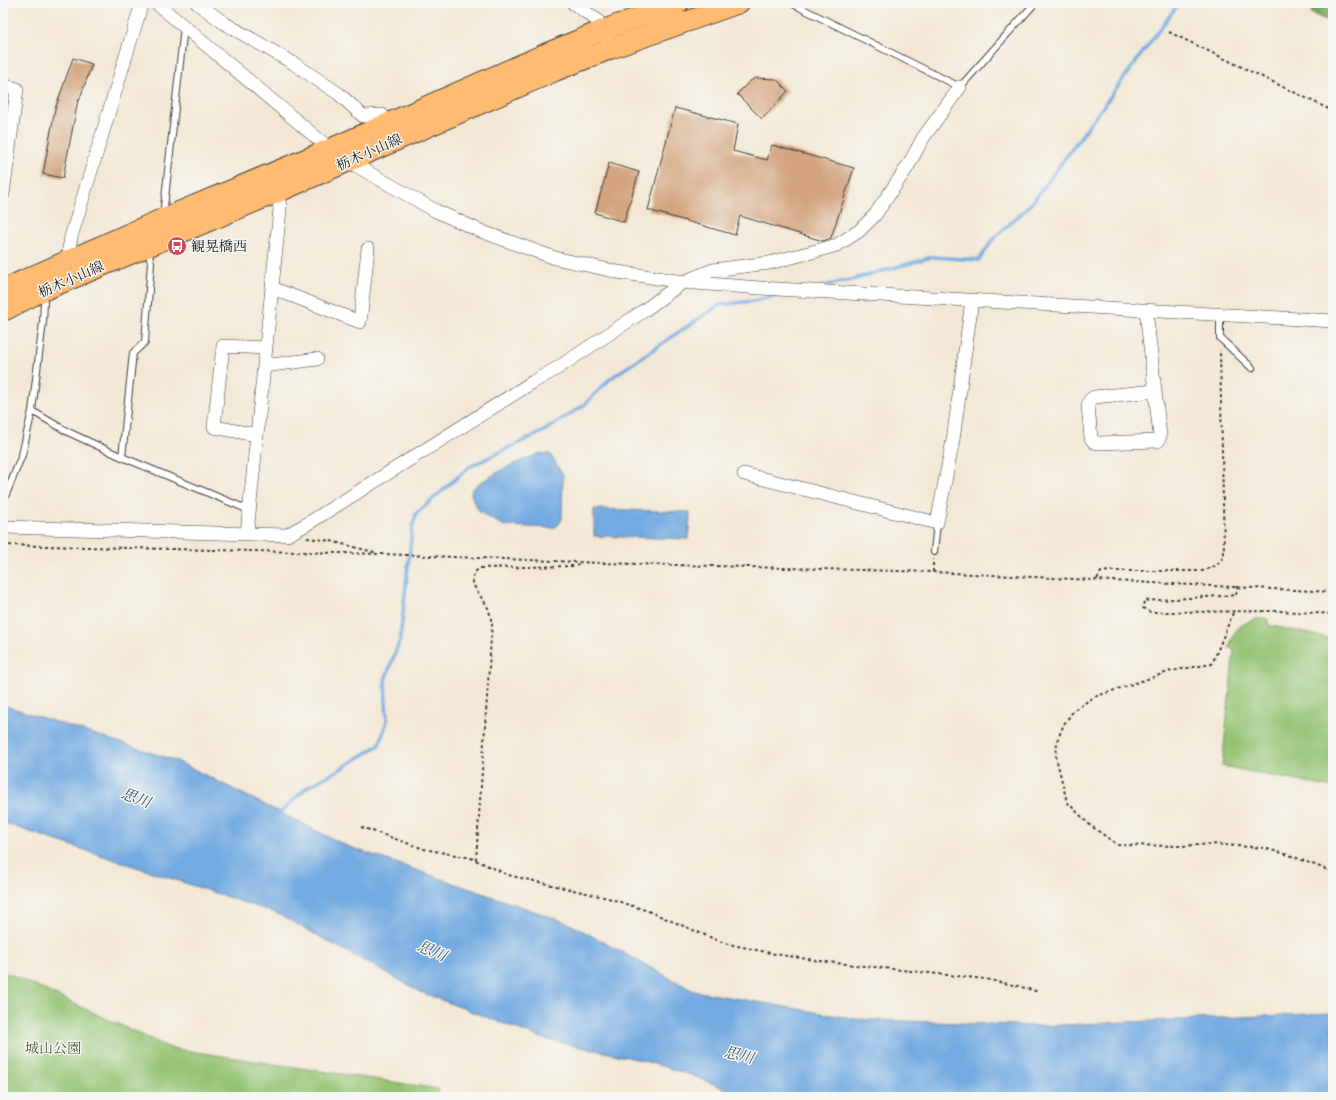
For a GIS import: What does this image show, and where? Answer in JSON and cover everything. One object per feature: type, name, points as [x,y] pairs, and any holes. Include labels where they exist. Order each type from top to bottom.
[{"type":"main road","name":"栃木小山線","points":[[3,290],[162,219],[330,149],[531,60],[603,30],[679,3]]},
{"type":"main road","name":"栃木小山線","points":[[3,311],[42,291],[278,192],[610,49],[739,3]]},
{"type":"street","points":[[71,259],[69,249],[71,237],[142,3]]},
{"type":"street","points":[[156,3],[330,149],[348,161],[436,211],[483,232],[548,256],[618,272],[683,282],[760,288],[1333,321]]},
{"type":"street","points":[[197,3],[224,23],[293,63],[339,94],[363,116],[382,115],[387,123]]},
{"type":"street","points":[[573,3],[597,20],[603,30],[610,49]]},
{"type":"street","points":[[3,85],[17,89],[3,194]]},
{"type":"street","points":[[3,527],[287,535],[559,367],[642,312],[683,282],[713,270],[769,263],[837,245],[859,231],[874,215],[908,166],[923,138],[960,87]]},
{"type":"street","points":[[247,533],[280,209],[278,192]]},
{"type":"street","points":[[272,288],[360,322],[368,249]]},
{"type":"street","points":[[744,474],[937,522],[953,440],[972,300]]},
{"type":"street","points":[[1146,310],[1155,390],[1160,436],[1158,441],[1094,442],[1091,438],[1088,406],[1090,400],[1094,397],[1155,390]]},
{"type":"street","points":[[257,435],[214,427],[223,346],[266,348]]},
{"type":"street","points":[[264,366],[317,359]]},
{"type":"lane","points":[[791,3],[960,87],[1035,3]]},
{"type":"lane","points":[[162,219],[184,27]]},
{"type":"lane","points":[[122,457],[133,353],[145,342],[151,263],[148,246]]},
{"type":"lane","points":[[3,502],[22,455],[32,411],[44,309],[42,291]]},
{"type":"lane","points":[[1220,314],[1220,338],[1252,368]]},
{"type":"lane","points":[[32,411],[68,432],[122,457],[249,510]]},
{"type":"lane","points":[[934,552],[937,522]]},
{"type":"path","points":[[1169,32],[1333,111]]},
{"type":"path","points":[[1097,579],[1101,572],[1110,571],[1202,571],[1217,566],[1222,559],[1224,553],[1220,338]]},
{"type":"path","points":[[287,535],[331,541],[382,554]]},
{"type":"path","points":[[3,545],[382,554],[582,562],[933,572],[1333,592]]},
{"type":"path","points":[[933,572],[934,552]]},
{"type":"path","points":[[476,860],[492,624],[489,610],[473,585],[472,578],[474,572],[480,568],[573,566],[582,562]]},
{"type":"path","points":[[1237,586],[1236,595],[1144,601],[1143,608],[1150,612],[1279,611],[1333,614]]},
{"type":"path","points":[[1233,612],[1212,664],[1171,671],[1094,697],[1074,710],[1064,724],[1057,741],[1056,757],[1067,802],[1091,826],[1118,845],[1182,846],[1211,844],[1264,848],[1289,855],[1333,872]]},
{"type":"path","points":[[361,827],[424,849],[470,858],[508,875],[608,898],[648,911],[724,943],[775,954],[827,962],[985,979],[1039,992]]},
{"type":"green space","points":[[1314,3],[1333,3],[1333,24],[1311,13]]},
{"type":"green space","points":[[1255,619],[1268,619],[1268,625],[1333,639],[1333,788],[1222,766],[1234,649],[1229,648],[1237,629]]},
{"type":"green space","name":"城山公園","points":[[3,973],[12,975],[170,1048],[439,1089],[436,1097],[3,1097]]},
{"type":"water","points":[[540,453],[550,454],[563,475],[562,519],[559,524],[554,528],[505,526],[479,511],[471,494],[472,489],[507,467]]},
{"type":"water","points":[[594,509],[690,512],[689,539],[594,536]]},
{"type":"water","name":"思川","points":[[3,705],[177,761],[347,846],[568,923],[694,991],[855,1019],[1037,1026],[1333,1013],[1333,1097],[746,1097],[694,1076],[641,1060],[544,1039],[423,993],[276,913],[3,823]]},
{"type":"building","points":[[73,58],[92,64],[79,101],[78,100],[63,178],[43,174],[55,109]]},
{"type":"building","points":[[756,78],[776,79],[788,91],[762,119],[737,94],[750,81]]},
{"type":"building","points":[[675,108],[738,124],[733,151],[767,160],[772,145],[854,168],[831,238],[823,241],[740,216],[735,235],[648,210]]},
{"type":"building","points":[[609,163],[639,172],[624,222],[595,213]]},
{"type":"waterway","points":[[823,286],[851,280],[932,257],[979,260],[994,238],[1026,209],[1038,195],[1179,3]]},
{"type":"waterway","points":[[278,815],[306,788],[379,745],[387,721],[385,680],[400,640],[412,529],[416,514],[469,467],[544,431],[584,405],[611,378],[719,305],[753,301],[781,295]]},
{"type":"place","name":"観晃橋西","points":[[177,246]]}]
